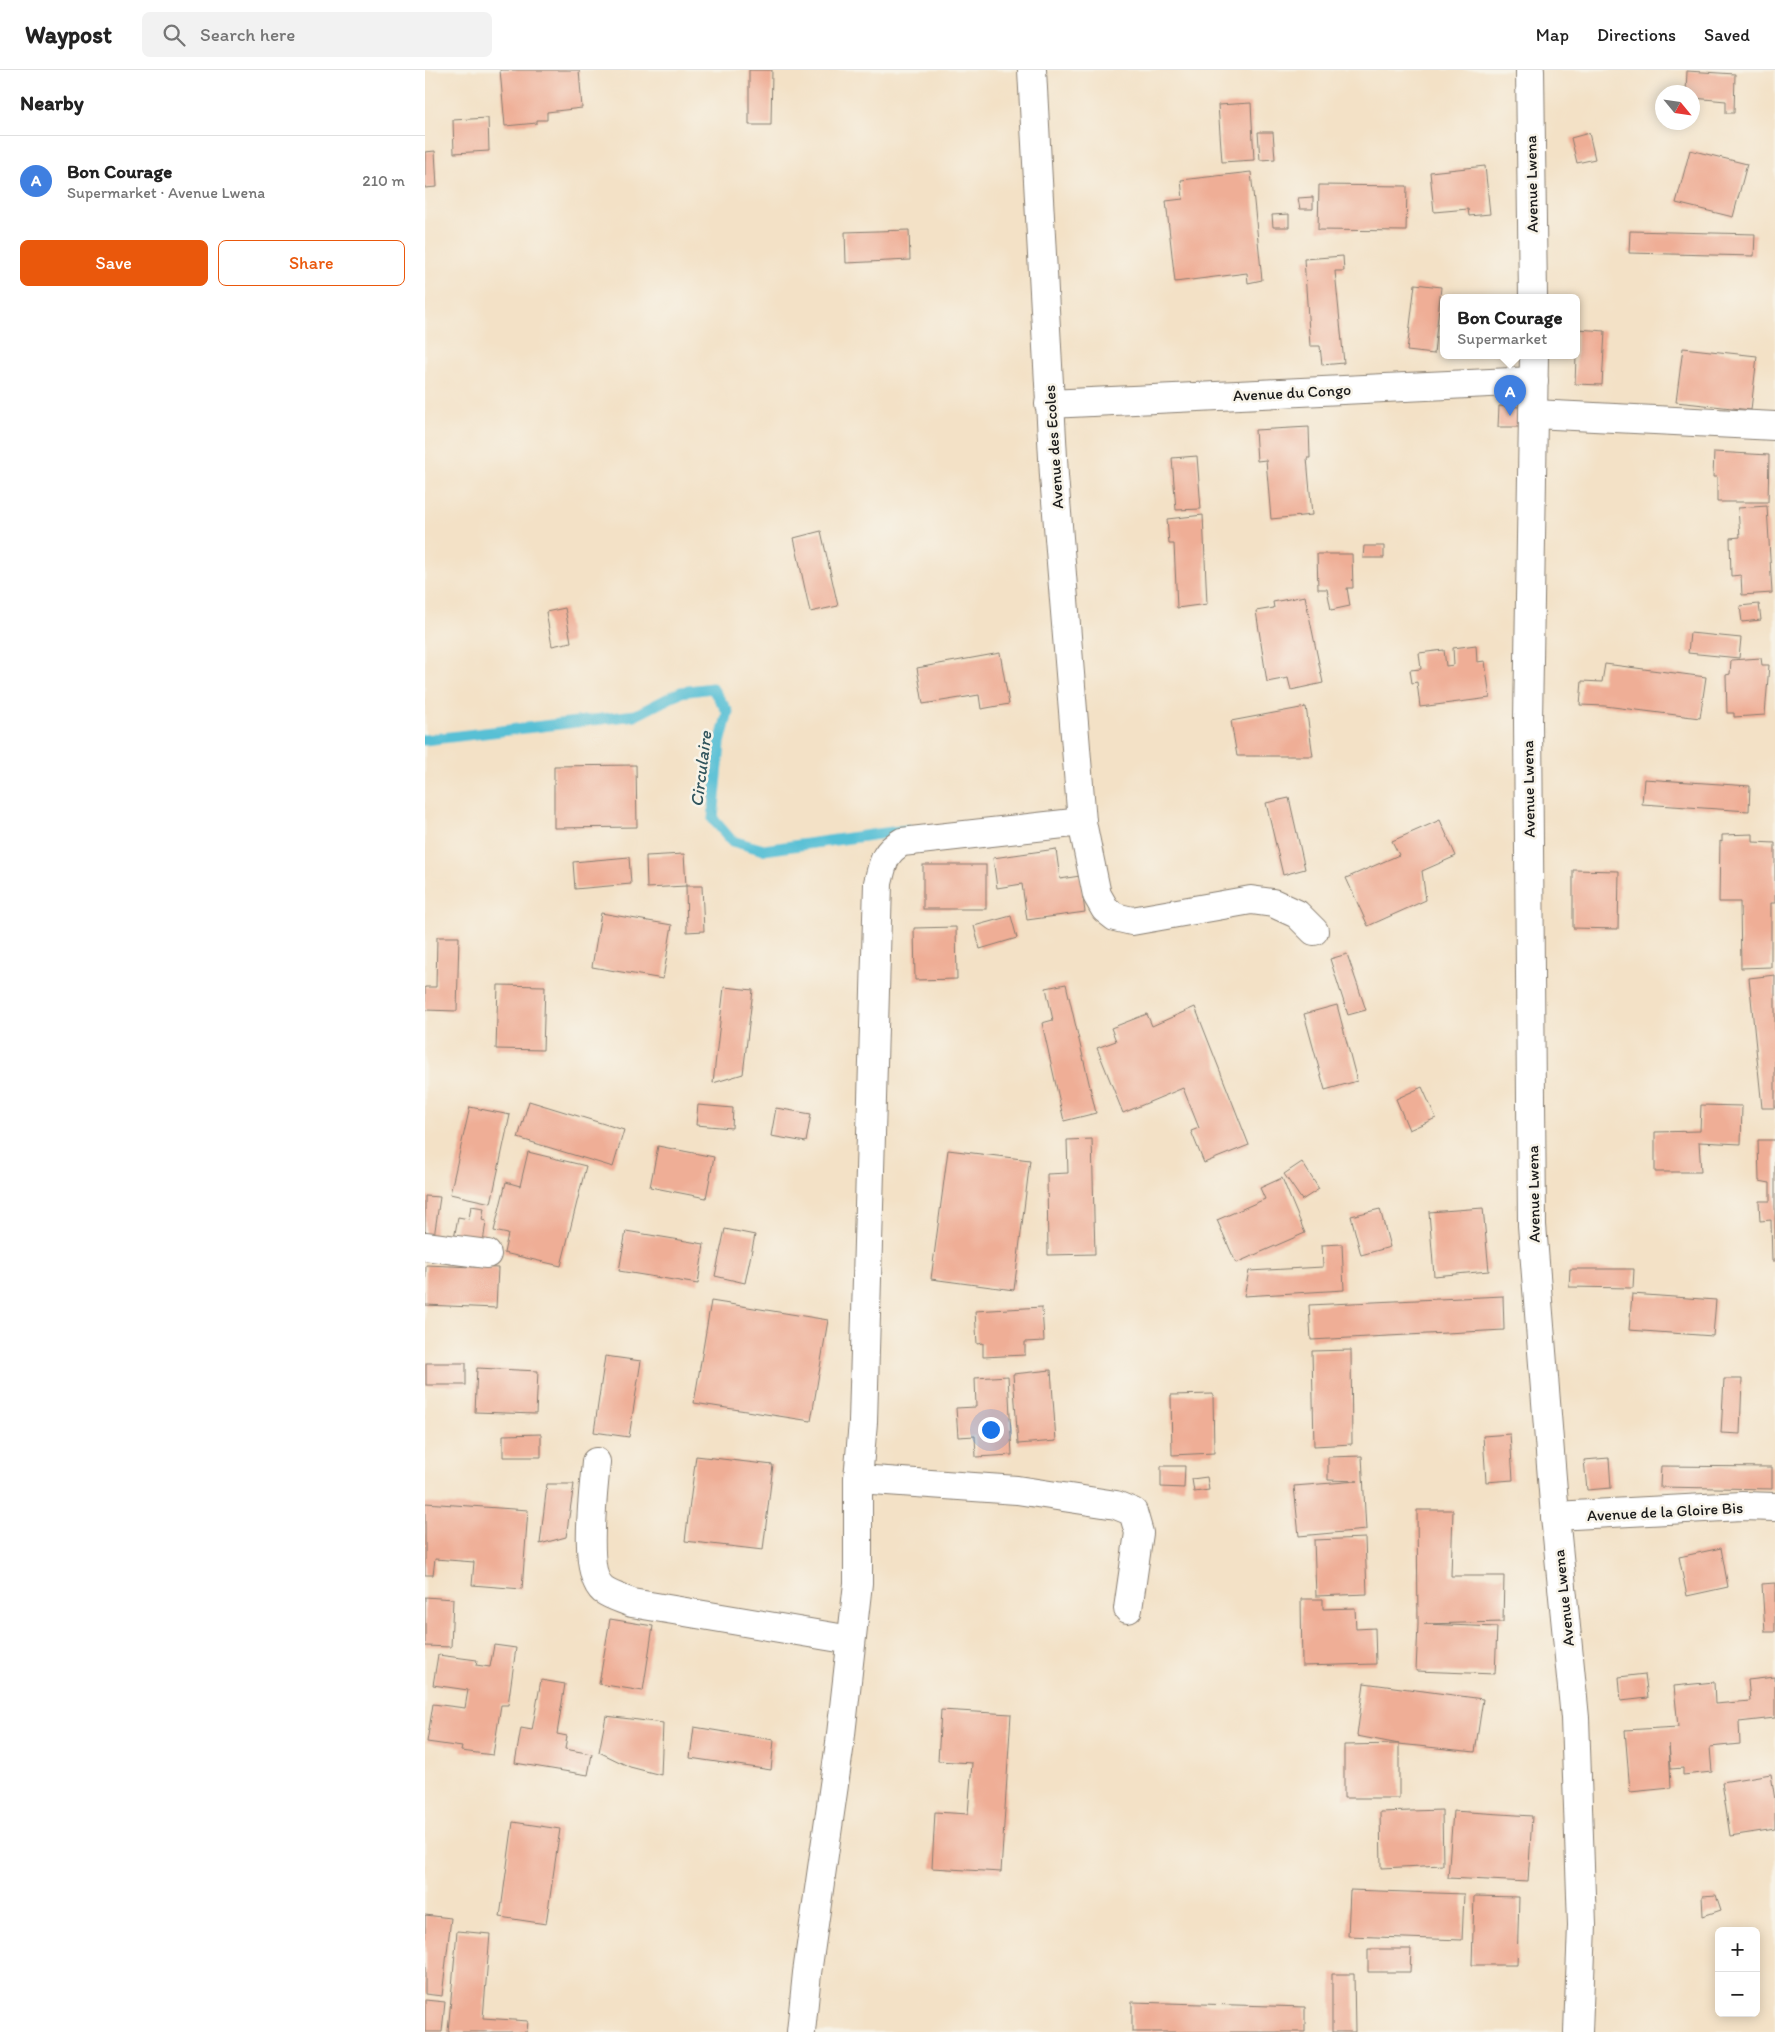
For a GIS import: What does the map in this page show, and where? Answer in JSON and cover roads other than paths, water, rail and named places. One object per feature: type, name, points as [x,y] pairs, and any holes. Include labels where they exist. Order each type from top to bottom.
[{"type":"street","name":"Avenue des Ecoles","points":[[1032,70],[1049,404],[1082,822],[1097,895],[1105,909],[1115,916],[1133,921],[1251,900],[1273,903],[1297,914],[1314,931]]},
{"type":"street","name":"Avenue Lwena","points":[[1530,70],[1533,294]]},
{"type":"street","name":"Avenue du Congo","points":[[1049,404],[1534,368]]},
{"type":"street","name":"Avenue Lwena","points":[[1534,368],[1528,721],[1532,1225],[1555,1516],[1575,1718],[1582,1925],[1578,2032]]},
{"type":"street","points":[[1534,414],[1775,426]]},
{"type":"street","points":[[801,2032],[807,1973],[840,1743],[858,1583],[859,1478],[864,1402],[878,883],[884,860],[890,849],[902,842],[1082,822]]},
{"type":"street","points":[[425,1246],[487,1254]]},
{"type":"street","points":[[596,1462],[590,1536],[594,1573],[602,1590],[631,1603],[851,1640]]},
{"type":"street","points":[[859,1478],[1017,1490],[1116,1506],[1133,1512],[1139,1533],[1128,1609]]},
{"type":"street","name":"Avenue de la Gloire Bis","points":[[1555,1516],[1743,1506],[1775,1507]]},
{"type":"waterway","name":"Circulaire","points":[[425,740],[636,715],[681,692],[712,688],[728,712],[720,743],[713,819],[732,841],[764,850],[907,830]]},
{"type":"place","name":"Bon Courage","points":[[1510,416]]}]
